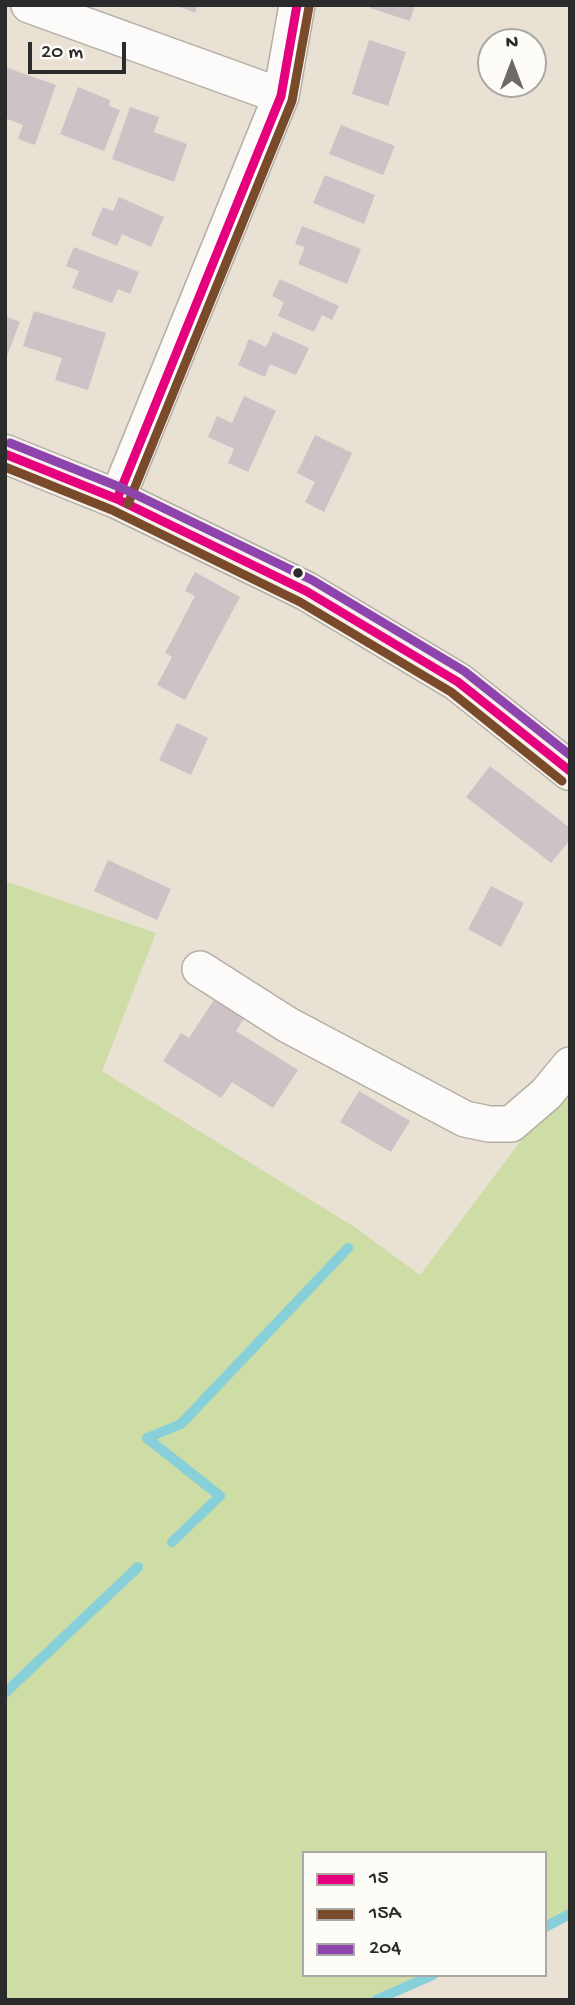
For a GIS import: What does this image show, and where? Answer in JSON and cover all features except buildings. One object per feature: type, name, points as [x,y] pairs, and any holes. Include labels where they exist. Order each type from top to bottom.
[{"type":"street","points":[[29,5],[281,96]]},
{"type":"street","points":[[117,499],[281,96],[297,5]]},
{"type":"street","points":[[5,454],[117,499],[306,592],[458,682],[570,771]]},
{"type":"street","points":[[201,969],[288,1025],[465,1119],[489,1124],[511,1124],[546,1094],[570,1065]]},
{"type":"green space","points":[[5,881],[156,933],[102,1071],[356,1228],[420,1275],[570,1075],[570,1914],[547,1926],[547,1851],[302,1851],[302,1977],[428,1977],[376,2000],[5,2000]]},
{"type":"waterway","points":[[172,1542],[220,1496],[147,1438],[181,1424],[348,1248]]},
{"type":"waterway","points":[[5,1693],[138,1567]]},
{"type":"waterway","points":[[547,1926],[570,1914]]},
{"type":"waterway","points":[[376,2000],[428,1977]]},
{"type":"transit line","name":"15","points":[[117,499],[281,96],[297,5]]},
{"type":"transit line","name":"15A","points":[[128,504],[292,101],[309,7]]},
{"type":"transit line","name":"204","points":[[10,443],[122,488],[312,580],[464,671],[570,755]]},
{"type":"transit line","name":"15","points":[[5,454],[117,499],[306,591],[458,682],[570,771]]},
{"type":"transit line","name":"15A","points":[[5,467],[112,510],[300,602],[451,692],[562,781]]}]
